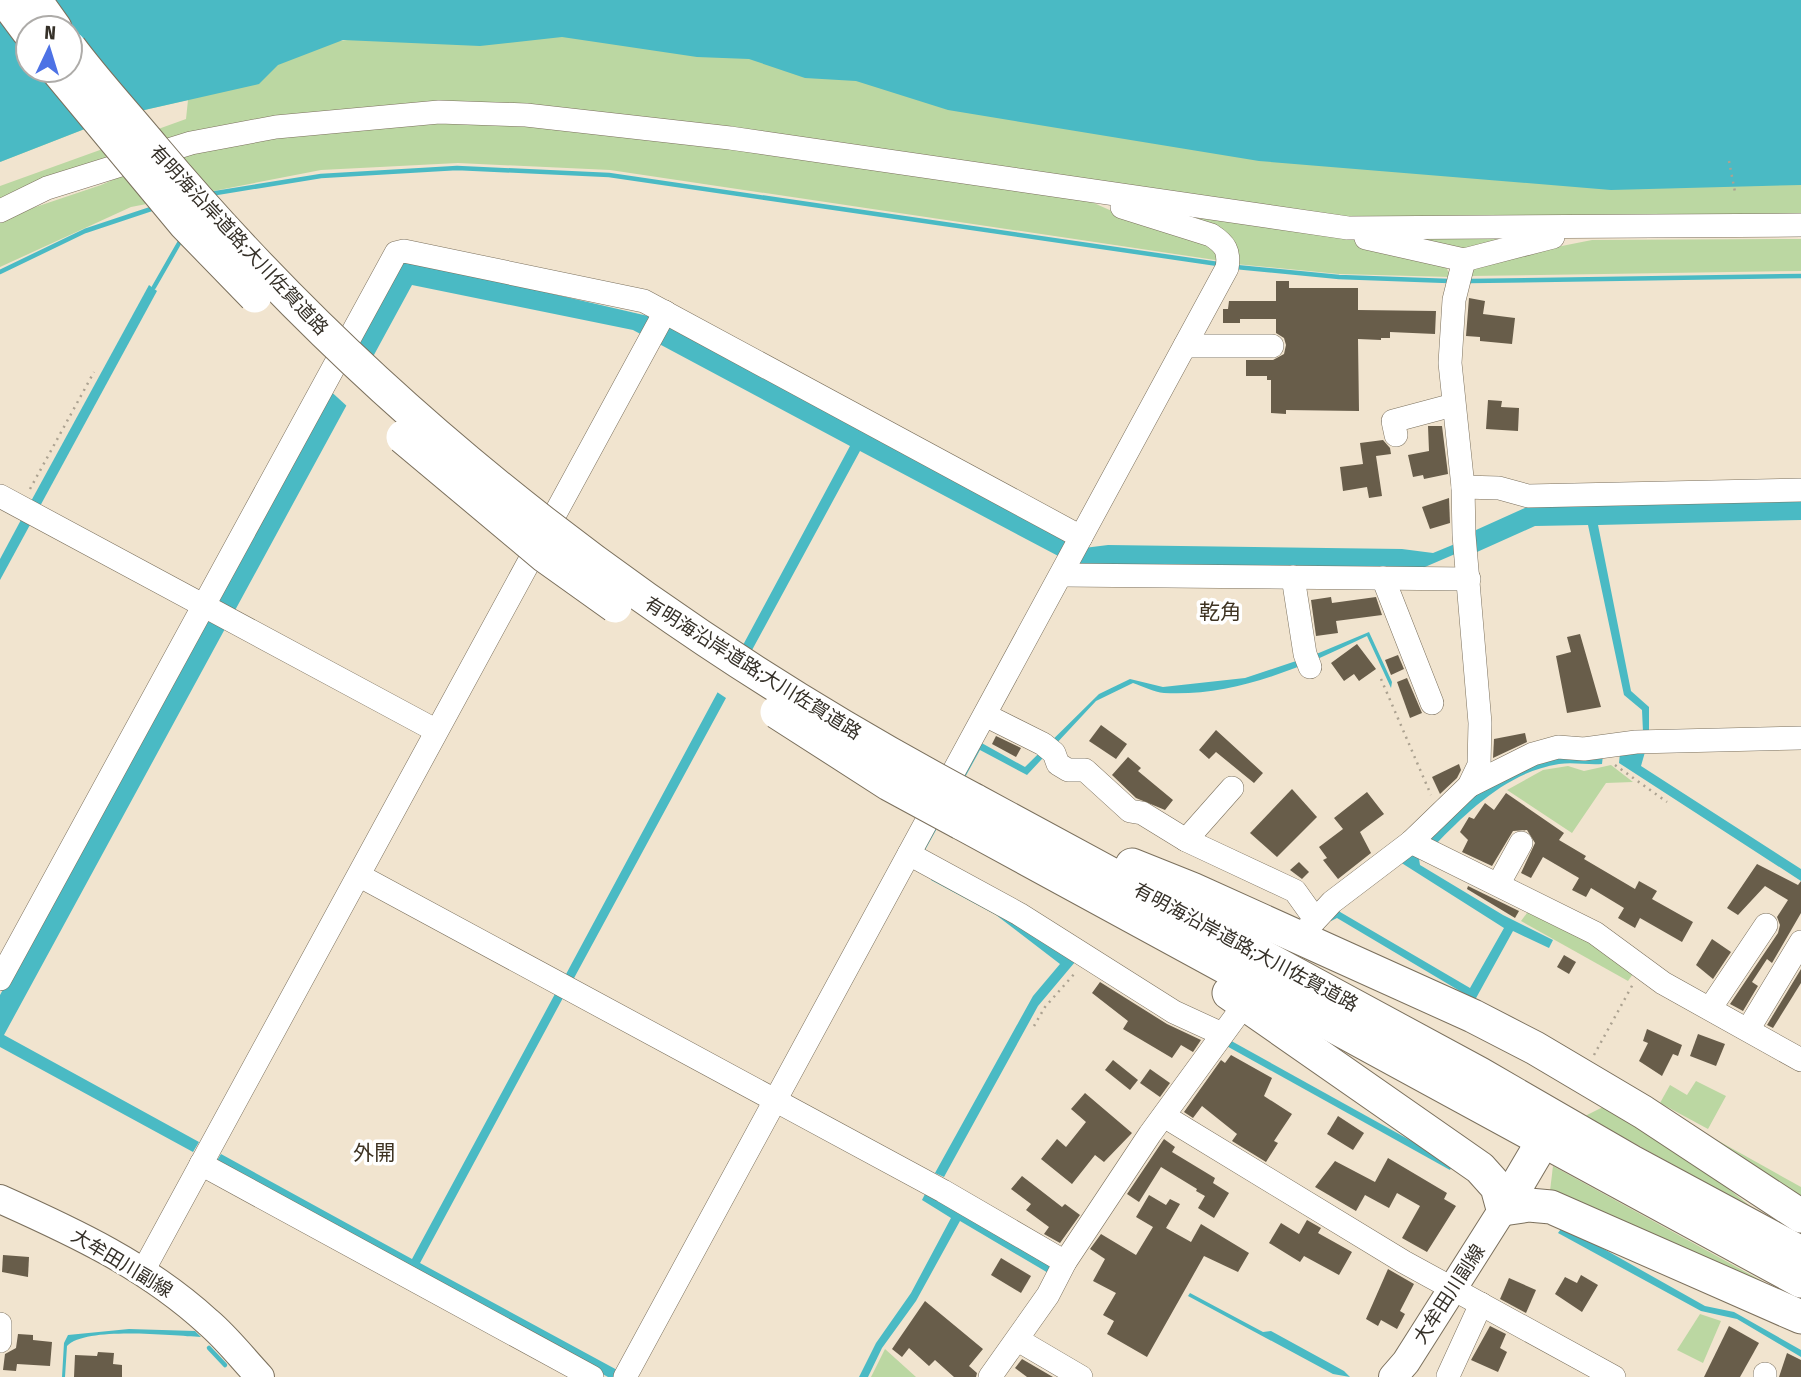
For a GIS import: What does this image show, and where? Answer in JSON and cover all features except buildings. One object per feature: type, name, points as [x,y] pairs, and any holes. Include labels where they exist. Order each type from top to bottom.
[{"type":"highway","name":"有明海沿岸道路;大川佐賀道路","points":[[84,65],[205,210],[289,300],[379,387],[560,537],[659,610],[967,812],[1552,1132]]},
{"type":"highway","name":"有明海沿岸道路;大川佐賀道路","points":[[69,84],[194,233],[370,409],[545,556],[646,628],[889,784],[967,812]]},
{"type":"highway","points":[[1002,831],[1192,889],[1473,1016],[1535,1048],[1586,1068],[1643,1112],[1801,1216]]},
{"type":"highway","points":[[1002,831],[1480,1168],[1497,1187],[1503,1209]]},
{"type":"highway","points":[[1503,1209],[1552,1132],[1586,1068]]},
{"type":"highway","points":[[1552,1132],[1801,1253]]},
{"type":"highway","points":[[1552,1132],[1801,1281]]},
{"type":"highway","points":[[1503,1209],[1529,1205],[1551,1208],[1801,1317]]},
{"type":"main road","name":"大牟田川副線","points":[[0,1199],[78,1234],[143,1271],[210,1323],[260,1377]]},
{"type":"main road","name":"大牟田川副線","points":[[1393,1377],[1503,1209]]},
{"type":"street","points":[[0,211],[47,188],[191,143],[313,122],[439,112],[526,115],[615,124],[903,162],[1111,195],[1348,228],[1801,225]]},
{"type":"street","points":[[633,1374],[909,853],[1227,268],[1229,256],[1223,243],[1211,235],[1125,209],[1111,195]]},
{"type":"street","points":[[1348,228],[1360,236],[1464,260],[1585,228]]},
{"type":"street","points":[[0,979],[201,605],[396,253],[404,251],[644,301],[1080,539]]},
{"type":"street","points":[[1464,260],[1454,300],[1451,363],[1463,487],[1481,750],[1479,765],[1469,786]]},
{"type":"street","points":[[143,1271],[360,876],[435,730],[664,312]]},
{"type":"street","points":[[1185,346],[1272,346]]},
{"type":"street","points":[[1395,435],[1393,421],[1453,405]]},
{"type":"street","points":[[1463,487],[1499,488],[1528,496],[1801,490]]},
{"type":"street","points":[[10,502],[435,730]]},
{"type":"street","points":[[1064,570],[1293,578],[1383,578],[1466,557]]},
{"type":"street","points":[[1293,578],[1308,661]]},
{"type":"street","points":[[1383,578],[1432,703]]},
{"type":"street","points":[[985,715],[1049,748],[1058,764],[1068,770],[1085,770],[1130,811],[1142,813],[1186,840],[1295,891],[1311,924],[1410,842],[1469,786],[1533,754],[1558,747],[1584,749],[1612,745],[1801,738]]},
{"type":"street","points":[[1186,840],[1232,788]]},
{"type":"street","points":[[1410,842],[1499,883],[1595,933],[1641,969],[1749,1028],[1801,1060]]},
{"type":"street","points":[[1499,883],[1521,843]]},
{"type":"street","points":[[909,853],[1019,914],[1174,1012],[1222,1034]]},
{"type":"street","points":[[360,876],[777,1100],[1065,1262]]},
{"type":"street","points":[[1711,1007],[1766,925]]},
{"type":"street","points":[[1749,1028],[1801,942]]},
{"type":"street","points":[[990,1377],[1048,1295],[1065,1262],[1164,1116],[1239,1012]]},
{"type":"street","points":[[1164,1116],[1453,1289],[1614,1377]]},
{"type":"street","points":[[201,1164],[592,1377]]},
{"type":"street","points":[[1448,1376],[1481,1304]]},
{"type":"street","points":[[0,1324],[0,1341]]},
{"type":"street","points":[[1018,1340],[1081,1377]]},
{"type":"path","points":[[1729,161],[1735,192]]},
{"type":"path","points":[[10,502],[94,372]]},
{"type":"path","points":[[1381,679],[1439,814]]},
{"type":"path","points":[[1612,745],[1612,763],[1667,802]]},
{"type":"path","points":[[1034,1026],[1045,1007],[1089,958]]},
{"type":"path","points":[[1586,1068],[1641,969]]},
{"type":"green space","points":[[564,18],[1801,174],[1801,217],[1333,217],[677,121],[300,115],[0,203],[0,186],[186,119],[188,100],[118,116],[0,162],[58,84],[84,84],[84,67]]},
{"type":"green space","points":[[433,119],[604,128],[1076,195],[1114,212],[1204,239],[1222,261],[610,170],[458,163],[321,170],[131,207],[0,267],[0,219],[101,185],[166,157],[281,133]]},
{"type":"green space","points":[[1142,209],[1342,235],[1445,265],[1451,277],[1339,274],[1235,264],[1234,244]]},
{"type":"green space","points":[[1379,235],[1546,235],[1466,251]]},
{"type":"green space","points":[[1801,239],[1801,271],[1470,276],[1476,263],[1592,240]]},
{"type":"green space","points":[[1611,765],[1633,782],[1606,783],[1572,833],[1507,790],[1543,770],[1568,766],[1584,771]]},
{"type":"green space","points":[[1530,909],[1596,941],[1635,971],[1628,981],[1521,921]]},
{"type":"green space","points":[[1696,1081],[1726,1096],[1708,1129],[1660,1103],[1670,1085],[1687,1095]]},
{"type":"green space","points":[[1607,1105],[1666,1139],[1755,1210],[1585,1116]]},
{"type":"green space","points":[[1715,1139],[1801,1187],[1801,1204],[1720,1150]]},
{"type":"green space","points":[[1553,1166],[1773,1287],[1550,1191]]},
{"type":"green space","points":[[1700,1314],[1721,1321],[1703,1363],[1677,1350]]},
{"type":"green space","points":[[885,1349],[916,1377],[871,1377]]},
{"type":"water","points":[[0,0],[1801,0],[1801,185],[1611,190],[1259,161],[948,110],[856,81],[805,78],[749,59],[697,57],[562,37],[480,46],[343,40],[278,65],[259,84],[118,116],[0,162]]},
{"type":"water","points":[[406,260],[648,316],[1070,544],[1084,548],[1108,545],[1402,549],[1433,553],[1467,539],[1476,530],[1527,507],[1801,501],[1801,520],[1598,525],[1631,691],[1649,707],[1649,730],[1643,732],[1642,710],[1624,695],[1588,525],[1535,526],[1477,552],[1469,548],[1418,570],[1080,564],[1062,558],[860,451],[573,980],[565,976],[850,446],[633,330],[412,285],[4,1035],[199,1142],[193,1152],[0,1047],[0,995],[398,262]]},
{"type":"water","points":[[149,285],[157,291],[39,508],[30,503]]},
{"type":"water","points":[[22,518],[31,523],[0,580],[0,559]]},
{"type":"water","points":[[1369,632],[1392,682],[1391,688],[1367,636],[1294,668],[1243,685],[1191,693],[1164,693],[1133,683],[1096,701],[1027,775],[980,750],[924,852],[919,849],[978,741],[1025,767],[1099,694],[1130,679],[1163,687],[1245,678],[1314,655]]},
{"type":"water","points":[[1645,752],[1641,766],[1801,869],[1801,881],[1619,763],[1620,753]]},
{"type":"water","points":[[1603,755],[1602,764],[1559,764],[1523,775],[1491,794],[1435,845],[1427,836],[1472,793],[1551,756]]},
{"type":"water","points":[[1418,853],[1420,865],[1503,915],[1553,940],[1549,948],[1513,931],[1475,1000],[1337,918],[1331,921],[1325,917],[1335,909],[1470,988],[1504,928],[1400,862],[1405,854]]},
{"type":"water","points":[[935,873],[1075,962],[1038,1006],[944,1177],[935,1173],[1033,996],[1060,964],[996,915],[931,880]]},
{"type":"water","points":[[556,992],[564,996],[420,1263],[619,1371],[615,1377],[608,1377],[215,1164],[221,1154],[412,1259]]},
{"type":"water","points":[[1226,1038],[1453,1164],[1450,1170],[1223,1044]]},
{"type":"water","points":[[926,1192],[1054,1266],[1050,1274],[960,1221],[916,1301],[882,1348],[868,1377],[859,1377],[876,1343],[911,1293],[951,1218],[922,1200]]},
{"type":"water","points":[[1563,1226],[1705,1306],[1734,1312],[1801,1350],[1801,1357],[1737,1319],[1701,1311],[1558,1233]]},
{"type":"water","points":[[1190,1293],[1263,1332],[1271,1331],[1344,1371],[1350,1377],[1333,1374],[1188,1296]]},
{"type":"water","points":[[129,1329],[195,1331],[201,1337],[111,1334],[77,1340],[67,1346],[65,1377],[62,1377],[64,1343],[68,1335]]},
{"type":"pier","points":[[350,343],[373,364],[349,408],[326,387]]},
{"type":"pier","points":[[737,648],[752,658],[729,700],[714,690]]},
{"type":"waterway","points":[[210,194],[321,176],[457,168],[609,175],[1218,264]]},
{"type":"waterway","points":[[0,272],[85,231],[154,208]]},
{"type":"waterway","points":[[154,287],[182,238]]},
{"type":"waterway","points":[[1236,267],[1339,277],[1449,281]]},
{"type":"waterway","points":[[1470,281],[1801,276]]},
{"type":"waterway","points":[[209,1348],[225,1365]]},
{"type":"district","name":"乾角","points":[[1220,612]]},
{"type":"district","name":"外開","points":[[374,1153]]}]
